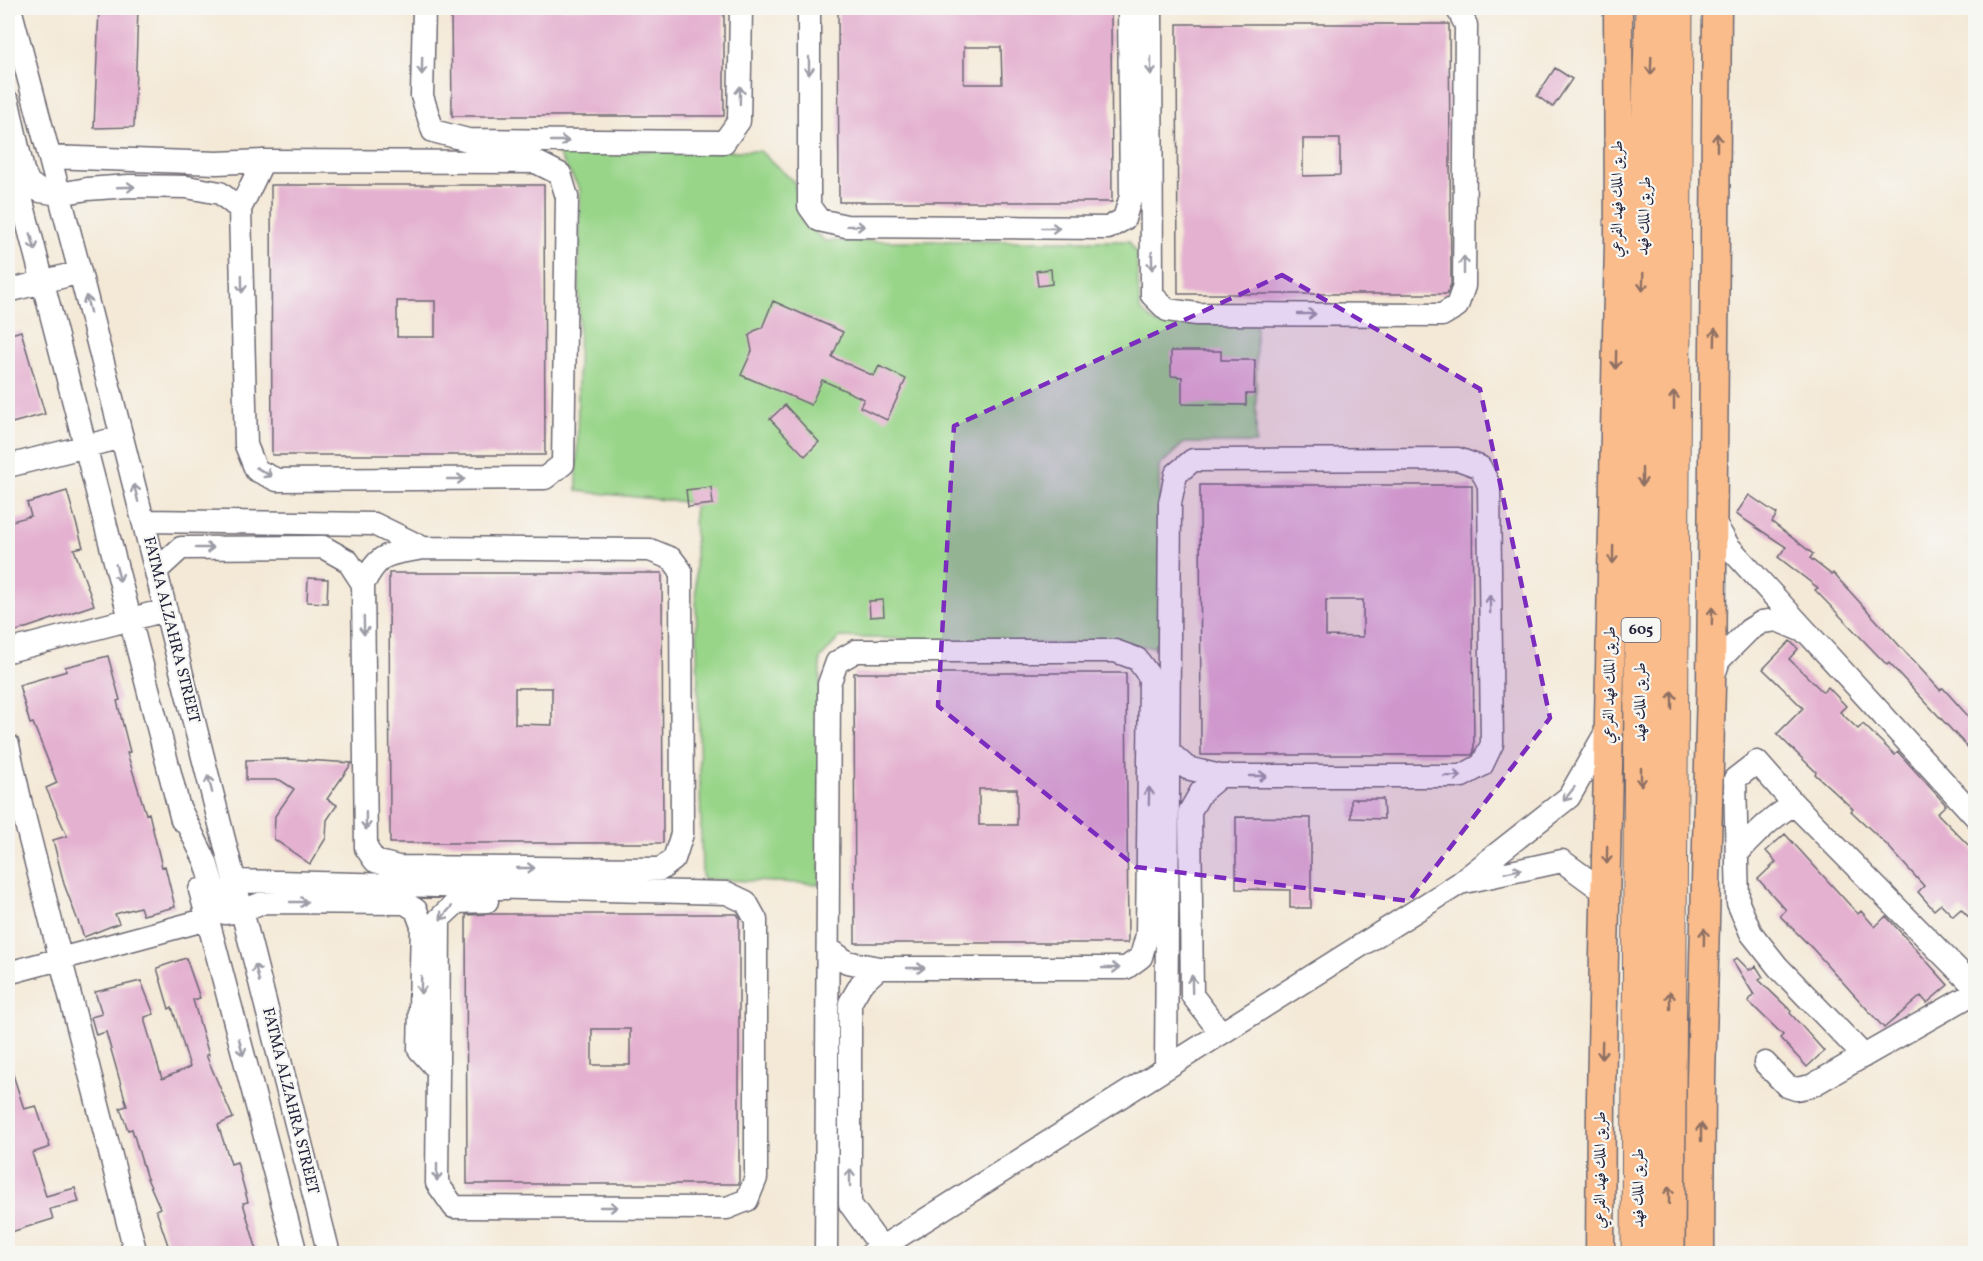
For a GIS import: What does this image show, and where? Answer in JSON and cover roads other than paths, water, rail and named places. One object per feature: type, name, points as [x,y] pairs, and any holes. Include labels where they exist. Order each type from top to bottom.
[{"type":"highway","name":"طريق الملك فهد","points":[[1638,1254],[1642,294],[1652,8]]},
{"type":"highway","name":"طريق الملك فهد","points":[[1668,1254],[1676,8]]},
{"type":"main road","name":"طريق الملك فهد الفرعي","points":[[1600,1254],[1601,1097],[1619,242],[1618,8]]},
{"type":"main road","points":[[1700,1254],[1701,1079],[1711,686],[1718,8]]},
{"type":"street","name":"FATMA ALZAHRA STREET","points":[[10,8],[80,272],[329,1254]]},
{"type":"street","points":[[420,161],[434,131],[422,96],[424,8]]},
{"type":"street","points":[[434,131],[468,140],[724,142],[739,121],[741,8]]},
{"type":"street","points":[[809,8],[809,206],[819,220],[846,226],[1108,228],[1124,219],[1131,196],[1129,8]]},
{"type":"street","points":[[1168,8],[1151,15],[1152,295],[1167,310],[1197,314],[1442,315],[1457,306],[1464,286],[1466,25],[1457,8]]},
{"type":"street","points":[[8,102],[23,171],[29,183],[40,191],[60,194],[87,189],[129,186],[187,187],[220,193],[240,209]]},
{"type":"street","points":[[8,145],[296,1254]]},
{"type":"street","points":[[50,157],[218,162],[263,160],[536,162],[560,174],[567,197],[563,464],[545,478],[278,480],[256,470],[246,445],[240,209],[263,160]]},
{"type":"street","points":[[87,189],[119,159]]},
{"type":"street","points":[[8,291],[80,272]]},
{"type":"street","points":[[8,466],[122,437]]},
{"type":"street","points":[[1166,1068],[1170,503],[1176,474],[1193,460],[1458,459],[1480,467],[1489,485],[1492,744],[1482,765],[1462,776],[1220,776],[1186,768],[1169,752]]},
{"type":"street","points":[[143,521],[374,524],[423,548]]},
{"type":"street","points":[[1713,521],[1729,547],[1976,817]]},
{"type":"street","points":[[156,571],[181,548],[323,547],[348,561],[363,584]]},
{"type":"street","points":[[234,881],[578,879],[661,869],[674,859],[682,834],[681,571],[672,559],[650,550],[423,548],[384,555],[373,566],[363,584],[366,848],[375,861],[398,867],[578,879],[727,892],[746,902],[756,920],[756,1178],[747,1200],[727,1208],[454,1207],[437,1183],[440,919],[457,902],[563,900],[578,879]]},
{"type":"street","points":[[8,651],[166,610]]},
{"type":"street","points":[[1711,686],[1719,660],[1749,630],[1762,622],[1777,620],[1807,633]]},
{"type":"street","points":[[826,1254],[829,684],[837,662],[856,651],[1115,651],[1137,659],[1150,677],[1147,935],[1141,957],[1126,968],[879,968],[847,962],[828,948]]},
{"type":"street","points":[[879,968],[861,984],[850,1003],[850,1204],[876,1250],[1460,883],[1569,797],[1610,726]]},
{"type":"street","points":[[8,745],[14,806],[61,959],[136,1254]]},
{"type":"street","points":[[1765,1063],[1787,1086],[1796,1089],[1811,1086],[1864,1056],[1976,990],[1794,804],[1757,762],[1735,779],[1738,903],[1751,933],[1778,967],[1864,1056]]},
{"type":"street","points":[[1220,776],[1201,792],[1190,812],[1190,823],[1192,995],[1221,1033]]},
{"type":"street","points":[[1737,854],[1755,832],[1794,804]]},
{"type":"street","points":[[178,805],[206,862],[219,907],[225,913],[265,902],[405,903],[416,910],[422,926],[419,1049],[438,1070]]},
{"type":"street","points":[[1460,883],[1562,861],[1606,893]]},
{"type":"street","points":[[8,973],[208,919]]}]
